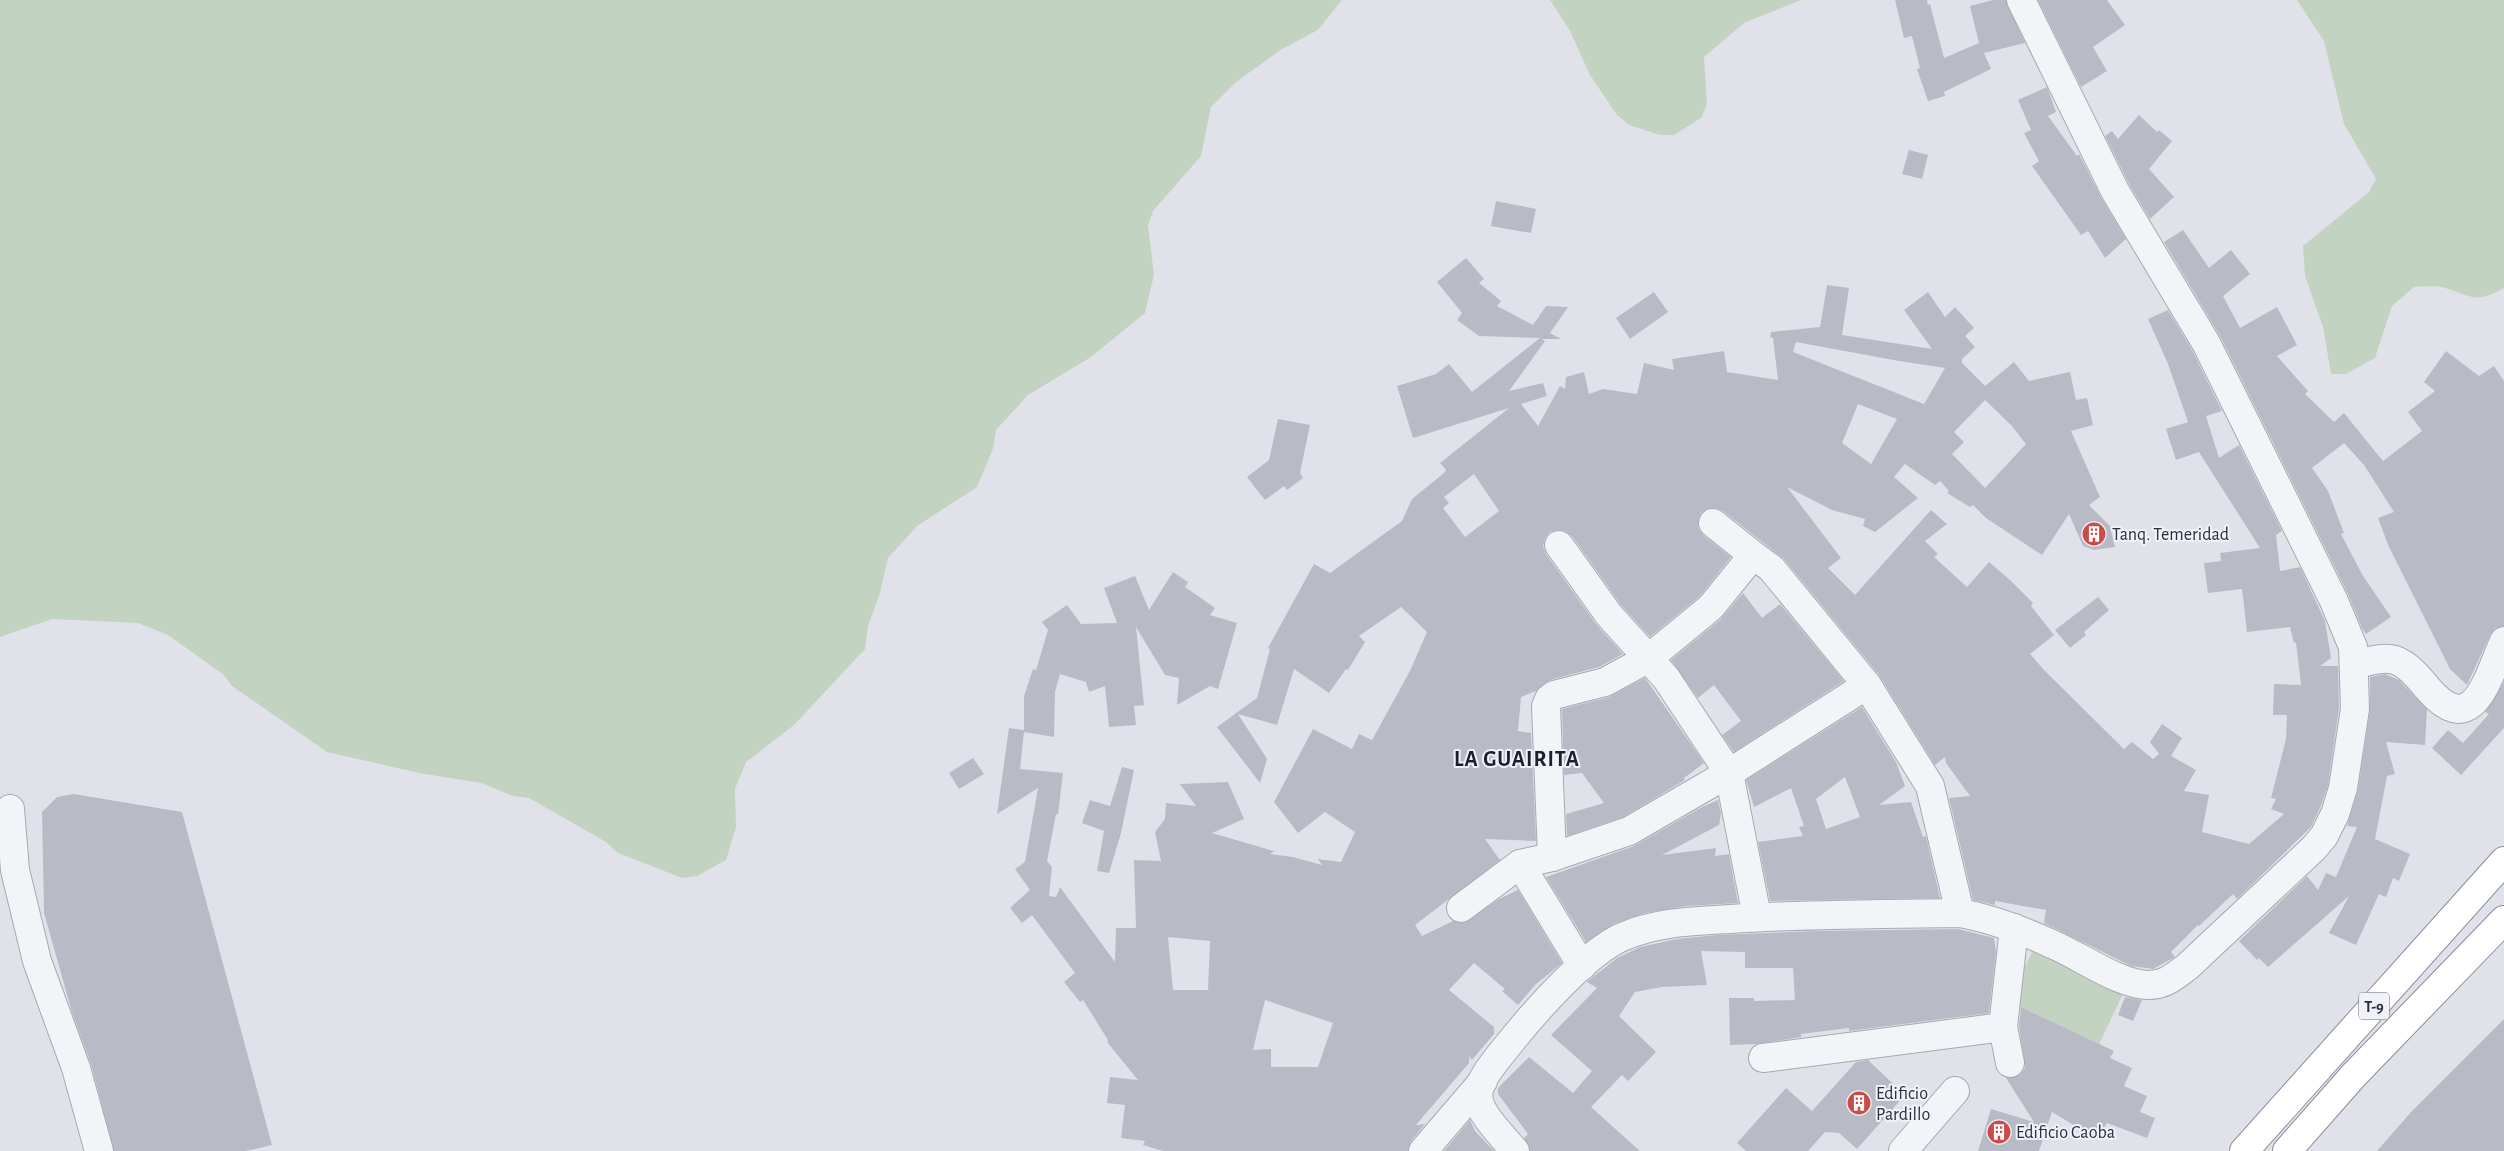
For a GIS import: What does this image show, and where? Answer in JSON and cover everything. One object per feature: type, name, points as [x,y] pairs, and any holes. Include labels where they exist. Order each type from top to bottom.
[{"type":"highway","name":"T-9","points":[[2244,1151],[2504,861]]},
{"type":"highway","name":"T-9","points":[[2287,1151],[2354,1075],[2504,920]]},
{"type":"street","points":[[1516,1151],[1486,1119],[1480,1107],[1477,1095],[1483,1081],[1493,1063],[1529,1019],[1582,966],[1621,937],[1646,928],[1676,922],[1758,917],[1960,913],[1990,919],[2014,928],[2055,945],[2129,982],[2149,985],[2166,982],[2187,967],[2324,836],[2335,814],[2344,780],[2355,709],[2353,647],[2334,600],[2206,343],[2115,191],[2021,0]]},
{"type":"street","points":[[1713,523],[1771,568],[1867,685],[1930,786],[1960,913]]},
{"type":"street","points":[[1559,545],[1609,615],[1666,678],[1730,773],[1758,917]]},
{"type":"street","points":[[1552,857],[1546,706],[1549,699],[1554,695],[1605,682],[1649,658],[1711,607],[1753,554]]},
{"type":"street","points":[[2354,664],[2385,659],[2394,660],[2410,670],[2442,702],[2461,710],[2470,708],[2478,698],[2504,641]]},
{"type":"street","points":[[1461,908],[1520,864],[1552,857],[1629,831],[1730,773],[1867,685]]},
{"type":"street","points":[[0,821],[10,809],[15,870],[36,961],[76,1068],[99,1151]]},
{"type":"street","points":[[1520,864],[1582,966]]},
{"type":"street","points":[[2010,1063],[2003,1027],[2014,928]]},
{"type":"street","points":[[1762,1058],[2003,1027]]},
{"type":"street","points":[[1423,1151],[1483,1081]]},
{"type":"street","points":[[1903,1151],[1955,1091]]},
{"type":"green space","points":[[0,0],[1342,0],[1318,30],[1282,49],[1236,82],[1211,107],[1201,156],[1153,211],[1148,225],[1154,275],[1145,313],[1091,357],[1028,395],[996,430],[993,449],[977,487],[917,526],[888,558],[880,593],[868,626],[865,649],[794,725],[746,762],[735,789],[736,827],[726,860],[697,876],[682,878],[618,853],[606,842],[529,798],[513,796],[481,783],[419,773],[327,752],[232,686],[224,675],[168,635],[138,623],[52,619],[0,637]]},
{"type":"green space","points":[[1550,0],[1801,0],[1744,23],[1704,57],[1707,104],[1701,118],[1674,135],[1660,135],[1629,125],[1617,115],[1590,75],[1570,31]]},
{"type":"green space","points":[[2297,0],[2504,0],[2504,288],[2487,296],[2474,297],[2441,287],[2414,287],[2392,306],[2375,358],[2346,374],[2331,374],[2323,327],[2305,276],[2303,246],[2369,192],[2376,179],[2344,124],[2324,41]]},
{"type":"green space","points":[[2035,946],[2125,990],[2099,1044],[2008,1001]]},
{"type":"building","points":[[1895,0],[1927,0],[1928,5],[1930,4],[1944,58],[1979,43],[1970,6],[1993,0],[2006,0],[2025,43],[1984,53],[1991,69],[1944,92],[1945,96],[1928,101],[1917,69],[1920,68],[1912,36],[1904,38]]},
{"type":"building","points":[[2038,0],[2107,0],[2125,25],[2093,47],[2107,71],[2081,87]]},
{"type":"building","points":[[2047,87],[2056,112],[2048,116],[2077,156],[2079,154],[2102,199],[2126,239],[2105,258],[2088,231],[2081,235],[2032,166],[2039,161],[2024,133],[2031,130],[2018,100]]},
{"type":"building","points":[[2139,115],[2157,132],[2159,130],[2172,141],[2149,169],[2174,197],[2150,219],[2129,184],[2105,136],[2112,131],[2118,139]]},
{"type":"building","points":[[1909,150],[1928,155],[1922,179],[1902,174]]},
{"type":"building","points":[[1496,201],[1536,209],[1531,233],[1491,226]]},
{"type":"building","points":[[2183,230],[2209,268],[2231,250],[2250,274],[2223,296],[2240,328],[2277,307],[2297,345],[2277,356],[2308,391],[2305,394],[2334,422],[2344,413],[2383,461],[2422,431],[2408,412],[2435,391],[2424,382],[2446,351],[2479,376],[2494,366],[2504,381],[2504,626],[2495,628],[2490,635],[2467,685],[2450,669],[2389,547],[2378,518],[2394,512],[2364,465],[2344,443],[2312,468],[2328,491],[2344,533],[2341,534],[2363,576],[2391,617],[2366,634],[2362,628],[2348,594],[2220,336],[2164,242]]},
{"type":"building","points":[[1466,258],[1484,279],[1479,283],[1501,301],[1497,306],[1533,325],[1546,306],[1568,307],[1550,333],[1561,339],[1542,339],[1545,341],[1509,391],[1543,383],[1547,396],[1521,404],[1538,426],[1560,386],[1565,389],[1566,377],[1584,372],[1589,394],[1603,389],[1637,394],[1644,363],[1674,370],[1672,359],[1724,351],[1727,372],[1778,380],[1773,338],[1770,337],[1771,332],[1820,327],[1827,285],[1849,288],[1842,335],[1932,349],[1904,310],[1928,292],[1945,317],[1955,307],[1974,328],[1965,336],[1975,347],[1962,359],[1962,363],[1985,386],[2014,362],[2029,381],[2070,372],[2076,400],[2087,398],[2093,425],[2071,431],[2100,497],[2089,505],[2110,526],[2115,547],[2094,550],[2083,546],[2069,514],[2042,555],[1986,518],[1973,505],[1970,507],[1947,493],[1949,491],[1940,481],[1935,485],[1905,464],[1894,477],[1918,498],[1875,532],[1863,526],[1865,519],[1832,510],[1787,487],[1841,558],[1828,568],[1855,595],[1931,510],[1947,524],[1925,541],[1938,554],[1934,557],[1967,587],[1989,562],[2010,580],[2033,603],[2031,606],[2054,635],[2030,654],[2044,670],[2124,749],[2132,742],[2153,759],[2159,754],[2150,742],[2162,724],[2182,738],[2171,756],[2196,770],[2184,791],[2209,795],[2202,832],[2249,844],[2284,814],[2271,809],[2276,799],[2271,798],[2286,739],[2287,715],[2273,715],[2274,684],[2301,685],[2296,642],[2294,643],[2290,627],[2247,632],[2242,589],[2208,593],[2204,563],[2221,561],[2220,553],[2260,548],[2199,452],[2176,460],[2166,429],[2188,422],[2168,364],[2148,319],[2168,310],[2192,350],[2222,411],[2206,416],[2219,458],[2239,445],[2282,531],[2276,535],[2280,571],[2300,567],[2325,621],[2331,658],[2320,666],[2338,666],[2339,708],[2328,785],[2311,827],[2237,899],[2233,894],[2198,925],[2171,952],[2175,957],[2153,969],[2131,966],[2044,923],[2046,910],[1995,901],[1995,905],[1973,900],[1949,798],[1970,796],[1946,763],[1945,757],[1935,765],[1879,675],[1783,558],[1723,511],[1715,508],[1707,509],[1701,513],[1698,520],[1698,528],[1703,535],[1731,557],[1700,596],[1650,637],[1621,605],[1572,536],[1565,531],[1557,530],[1550,532],[1545,538],[1543,546],[1546,554],[1596,624],[1623,654],[1599,667],[1550,680],[1536,691],[1521,697],[1518,731],[1531,733],[1536,841],[1485,839],[1500,860],[1415,925],[1422,936],[1453,921],[1463,923],[1499,899],[1518,890],[1562,963],[1535,985],[1518,1005],[1502,991],[1505,989],[1474,963],[1449,990],[1494,1027],[1494,1034],[1472,1060],[1469,1056],[1469,1063],[1416,1125],[1425,1124],[1411,1141],[1408,1151],[1163,1151],[1143,1145],[1145,1141],[1121,1138],[1125,1105],[1107,1103],[1110,1077],[1138,1080],[1107,1042],[1108,1040],[1083,1000],[1080,1002],[1064,982],[1075,973],[1032,915],[1022,923],[1010,908],[1030,890],[1015,869],[1025,862],[1038,788],[997,814],[1009,728],[1024,730],[1024,696],[1033,669],[1036,670],[1048,630],[1042,622],[1067,605],[1081,624],[1117,623],[1104,588],[1135,576],[1149,610],[1173,572],[1188,582],[1185,587],[1215,608],[1210,615],[1237,623],[1218,689],[1210,686],[1177,705],[1179,678],[1165,675],[1136,627],[1144,705],[1134,706],[1136,725],[1109,727],[1105,686],[1089,692],[1086,682],[1060,674],[1055,692],[1054,737],[1024,732],[1020,769],[1063,773],[1058,815],[1056,814],[1047,861],[1052,867],[1049,896],[1056,897],[1060,887],[1115,962],[1116,928],[1136,928],[1134,860],[1161,861],[1155,832],[1165,819],[1166,803],[1196,806],[1180,784],[1228,782],[1244,819],[1212,833],[1274,851],[1270,854],[1293,857],[1322,865],[1318,859],[1341,862],[1355,832],[1325,812],[1298,833],[1274,802],[1313,729],[1352,749],[1359,734],[1372,740],[1410,671],[1427,632],[1401,607],[1359,636],[1365,642],[1348,670],[1346,669],[1329,693],[1294,669],[1277,725],[1238,714],[1267,759],[1260,783],[1217,727],[1257,698],[1270,649],[1268,648],[1314,564],[1330,573],[1402,521],[1412,499],[1446,470],[1440,463],[1509,408],[1413,438],[1397,386],[1436,374],[1449,364],[1472,392],[1540,338],[1479,336],[1457,320],[1462,313],[1437,282]],"holes":[[[1796,342],[1945,368],[1924,404],[1793,352]],[[1985,400],[2011,425],[2026,444],[1985,488],[1952,454],[1964,442],[1954,432]],[[1858,404],[1897,419],[1871,464],[1842,443]],[[1474,474],[1499,511],[1465,537],[1443,508],[1449,503],[1444,497]],[[1168,937],[1210,941],[1208,990],[1173,990]],[[1265,1000],[1333,1023],[1318,1067],[1271,1067],[1271,1049],[1253,1050]]]},
{"type":"building","points":[[1654,292],[1668,312],[1630,339],[1616,318]]},
{"type":"building","points":[[1278,419],[1310,425],[1300,473],[1303,478],[1287,490],[1284,486],[1265,500],[1247,477],[1269,460]]},
{"type":"building","points":[[1743,593],[1762,618],[1780,604],[1844,681],[1734,752],[1722,735],[1741,721],[1714,685],[1698,698],[1671,660],[1721,619]]},
{"type":"building","points":[[2098,597],[2109,610],[2084,632],[2086,635],[2070,648],[2055,630]]},
{"type":"building","points":[[2385,674],[2399,680],[2427,709],[2425,745],[2386,742],[2395,774],[2387,776],[2375,839],[2410,854],[2399,881],[2393,878],[2386,897],[2379,894],[2356,945],[2329,933],[2349,896],[2268,967],[2259,958],[2257,960],[2239,941],[2307,876],[2318,890],[2326,873],[2336,877],[2357,827],[2347,826],[2358,790],[2370,711],[2370,677]]},
{"type":"building","points":[[1645,678],[1704,763],[1684,778],[1685,780],[1623,817],[1567,836],[1566,814],[1604,803],[1582,773],[1564,775],[1562,709],[1609,697]]},
{"type":"building","points":[[2504,682],[2504,728],[2461,775],[2432,748],[2448,730],[2463,743],[2489,714],[2485,712]]},
{"type":"building","points":[[1862,707],[1896,762],[1905,786],[1879,805],[1911,802],[1923,837],[1926,836],[1940,898],[1770,901],[1758,842],[1803,836],[1799,827],[1804,826],[1791,788],[1754,807],[1746,780]],"holes":[[[1845,777],[1860,817],[1826,829],[1816,799]]]},
{"type":"building","points":[[973,758],[984,774],[959,789],[949,773]]},
{"type":"building","points":[[1122,767],[1134,770],[1121,833],[1109,873],[1097,871],[1104,831],[1082,823],[1090,800],[1110,806]]},
{"type":"building","points":[[74,794],[182,812],[272,1145],[246,1151],[114,1151],[91,1064],[72,1012],[44,913],[42,812],[57,797]]},
{"type":"building","points":[[1718,800],[1721,813],[1719,825],[1662,855],[1716,848],[1715,856],[1729,854],[1738,903],[1687,906],[1645,913],[1615,923],[1586,942],[1546,877],[1634,846],[1702,807]]},
{"type":"building","points":[[1958,929],[1994,938],[1996,952],[1989,1013],[1849,1031],[1849,1028],[1801,1034],[1801,1037],[1757,1044],[1730,1045],[1729,998],[1754,998],[1754,1001],[1795,1000],[1793,968],[1745,968],[1745,952],[1701,951],[1707,985],[1662,987],[1635,992],[1619,1016],[1656,1052],[1628,1081],[1622,1075],[1591,1107],[1640,1151],[1530,1151],[1524,1138],[1528,1134],[1498,1094],[1498,1088],[1529,1057],[1573,1093],[1592,1071],[1551,1035],[1597,988],[1588,981],[1617,958],[1640,947],[1677,939],[1717,935],[1816,931]]},
{"type":"building","points":[[2125,997],[2142,1000],[2133,1021],[2118,1015]]},
{"type":"building","points":[[2021,1007],[2114,1051],[2110,1058],[2132,1068],[2124,1086],[2147,1096],[2140,1112],[2155,1118],[2147,1138],[2107,1123],[2097,1139],[2052,1112],[2039,1151],[1978,1151],[1991,1109],[2034,1122],[2006,1078],[2020,1075],[2025,1068],[2019,1026]]},
{"type":"building","points":[[2504,1019],[2504,1151],[2377,1151],[2412,1111]]},
{"type":"building","points":[[1868,1060],[1905,1095],[1857,1149],[1839,1133],[1825,1132],[1808,1151],[1746,1151],[1737,1143],[1786,1088],[1812,1111],[1856,1062]]},
{"type":"building","points":[[1470,1120],[1475,1131],[1494,1151],[1444,1151]]},
{"type":"place","name":"Tanq. Temeridad","points":[[2094,534]]},
{"type":"place","name":"Edificio Pardillo","points":[[1859,1103]]},
{"type":"place","name":"Edificio Caoba","points":[[1999,1132]]},
{"type":"district","name":"LA GUAIRITA","points":[[1517,758]]}]
